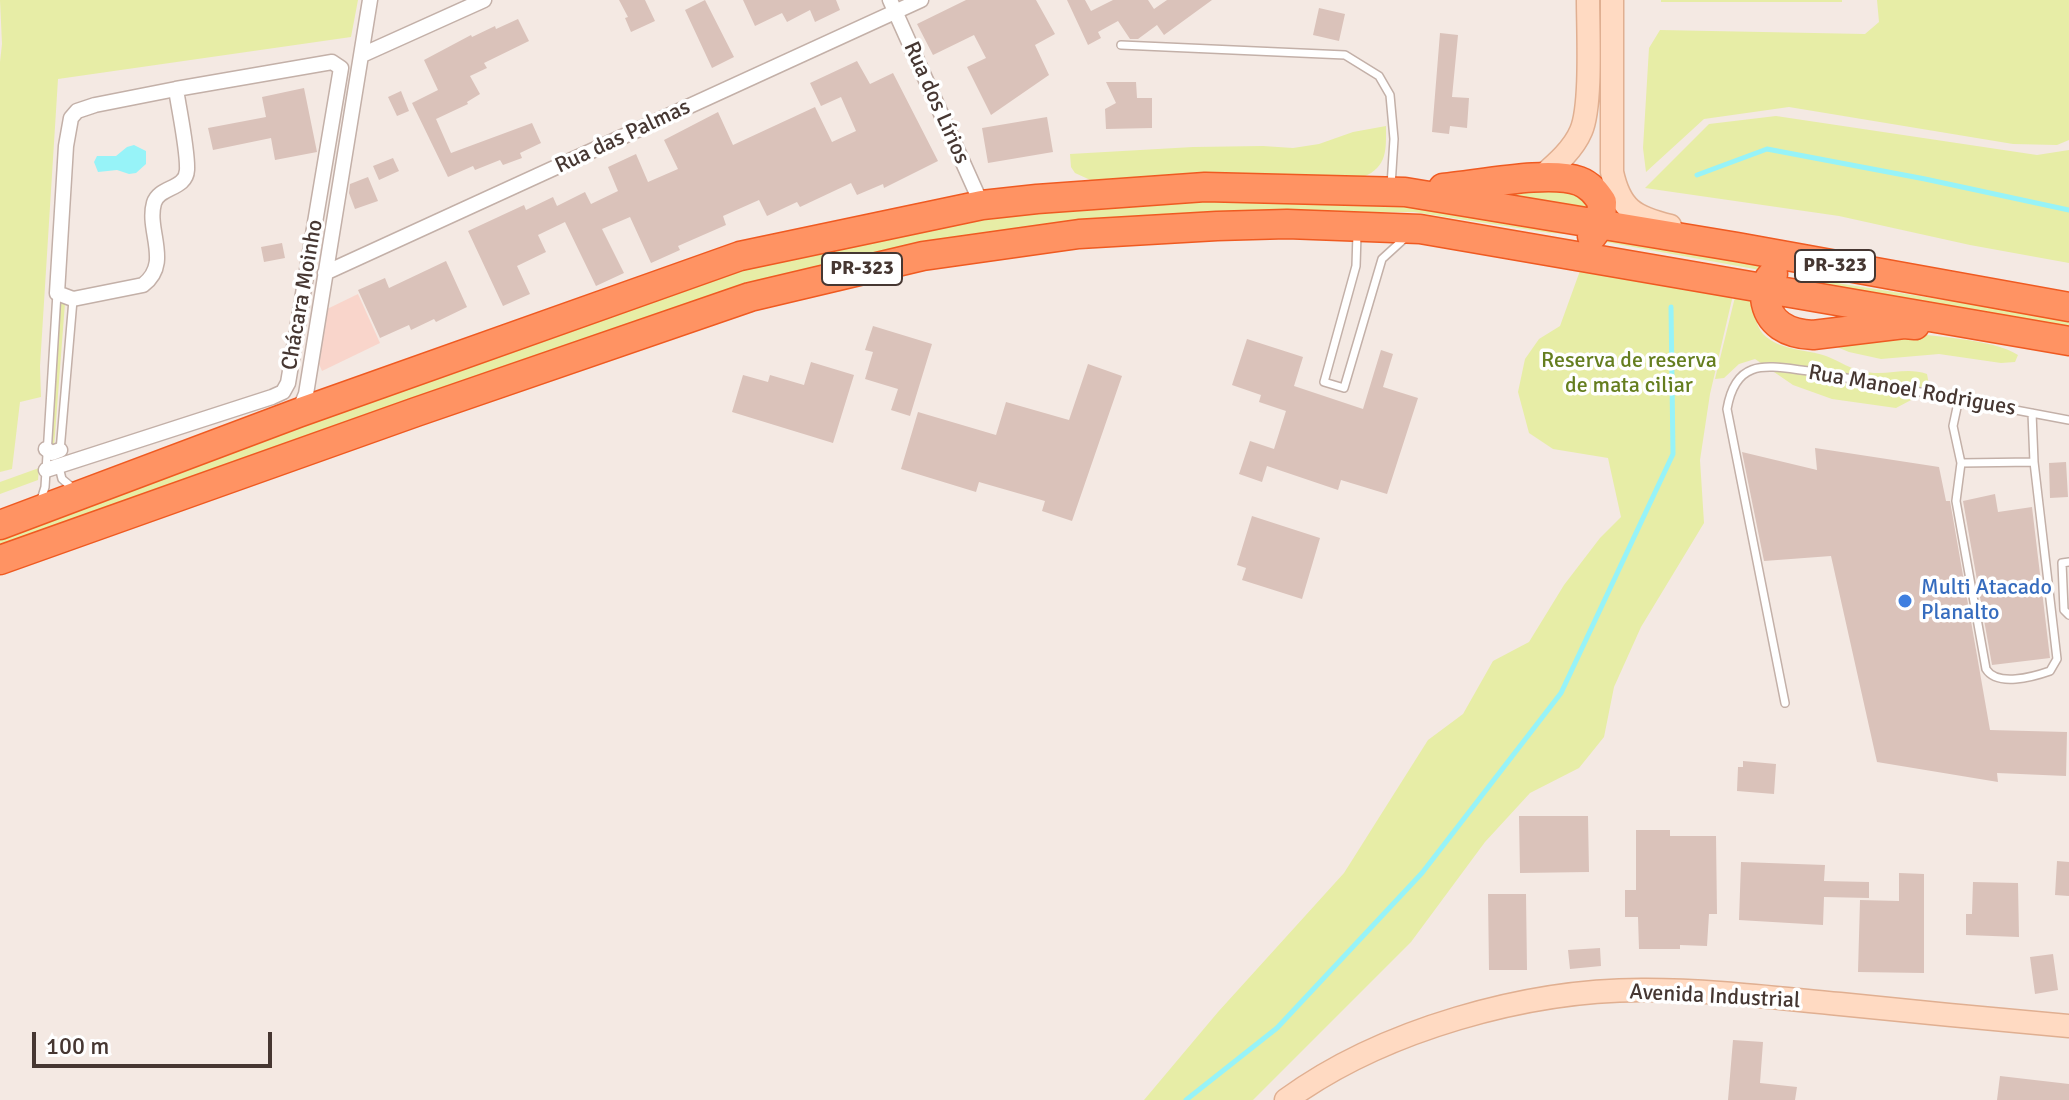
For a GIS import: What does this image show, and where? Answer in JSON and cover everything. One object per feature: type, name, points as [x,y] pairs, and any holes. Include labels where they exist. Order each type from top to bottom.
[{"type":"highway","points":[[1398,192],[1560,177],[1580,181],[1591,188],[1602,202],[1601,224],[1596,234],[1578,239],[1420,229]]},
{"type":"highway","name":"PR-323","points":[[0,525],[330,401],[740,256],[982,205],[1205,187],[1398,192],[1737,247],[2069,307]]},
{"type":"highway","name":"PR-323","points":[[0,560],[696,313],[825,277],[923,256],[1079,234],[1287,224],[1420,229],[2069,341]]},
{"type":"highway","points":[[1844,268],[1788,268],[1770,276],[1764,287],[1766,311],[1776,324],[1799,335],[1904,324],[1986,334],[2000,329]]},
{"type":"street","points":[[298,413],[306,394],[370,0]]},
{"type":"street","points":[[362,55],[484,0]]},
{"type":"street","name":"Rua das Palmas","points":[[325,273],[893,6],[921,0]]},
{"type":"street","points":[[1540,178],[1561,159],[1581,131],[1586,103],[1588,0]]},
{"type":"street","points":[[1612,0],[1612,172],[1623,204],[1646,220],[1728,239],[1737,247]]},
{"type":"street","name":"Rua dos Lírios","points":[[893,6],[982,205]]},
{"type":"street","name":"Chácara Moinho","points":[[52,469],[283,392],[288,383],[341,68],[332,62],[176,89]]},
{"type":"street","points":[[176,89],[187,172],[180,185],[158,195],[153,205],[157,252],[155,271],[143,285],[73,299],[57,293],[66,146],[71,118],[85,107],[176,89]]},
{"type":"street","points":[[308,381],[330,401]]},
{"type":"street","name":"Avenida Industrial","points":[[1286,1100],[1370,1052],[1421,1029],[1481,1011],[1611,992],[1719,993],[2069,1026]]},
{"type":"lane","points":[[1121,45],[1345,55],[1379,76],[1390,95],[1398,192]]},
{"type":"lane","points":[[1587,51],[1611,52]]},
{"type":"lane","points":[[1355,228],[1358,245],[1356,266],[1324,382],[1344,388],[1382,259],[1397,243],[1420,229]]},
{"type":"lane","points":[[32,515],[52,469],[57,293]]},
{"type":"lane","points":[[73,299],[52,469],[82,495]]},
{"type":"lane","name":"Rua Manoel Rodrigues","points":[[1785,703],[1727,409],[1730,392],[1739,376],[1754,369],[1809,371],[2069,420]]},
{"type":"lane","points":[[1959,398],[1953,426],[1961,463],[1956,501],[1986,669],[1998,679],[2041,675],[2050,671],[2057,659],[2034,462],[2032,413]]},
{"type":"lane","points":[[1961,463],[2034,462]]},
{"type":"lane","points":[[2069,562],[2062,563],[2064,610],[2069,615]]},
{"type":"shaded area","points":[[358,294],[380,343],[322,371],[318,362],[323,311]]},
{"type":"green space","points":[[0,0],[358,0],[351,37],[58,79],[40,366],[41,397],[20,402],[12,469],[0,472],[2,44]]},
{"type":"green space","points":[[1842,0],[1842,2],[1661,2]]},
{"type":"green space","points":[[1877,0],[2069,0],[2069,140],[2057,145],[2013,144],[1789,107],[1704,119],[1646,172],[1643,148],[1649,48],[1660,30],[1865,34],[1879,22]]},
{"type":"green space","points":[[1776,116],[2037,155],[2069,150],[2069,263],[1839,216],[1645,188],[1709,124]]},
{"type":"green space","points":[[1386,126],[1381,163],[1363,177],[1214,176],[1097,183],[1075,173],[1071,167],[1070,154],[1193,147],[1293,148]]},
{"type":"green space","points":[[1528,188],[1581,193],[1593,215],[1468,196]]},
{"type":"green space","points":[[1199,198],[1368,200],[1580,228],[1567,234],[1550,233],[1414,212],[1273,213],[933,242],[777,277],[0,545],[0,536],[162,473],[684,289],[777,260],[1024,212]]},
{"type":"green space","points":[[1609,235],[1763,261],[1760,270],[1600,241]]},
{"type":"green space","name":"Reserva de reserva de mata ciliar","points":[[1581,268],[1733,295],[1710,394],[1700,460],[1704,523],[1641,627],[1614,687],[1604,737],[1579,768],[1530,793],[1485,842],[1411,942],[1253,1100],[1144,1100],[1218,1012],[1344,873],[1428,740],[1463,714],[1493,661],[1529,642],[1564,585],[1600,538],[1621,517],[1608,458],[1553,449],[1529,433],[1518,392],[1525,359],[1539,339],[1560,326]]},
{"type":"green space","points":[[1799,277],[1970,304],[2069,315],[2069,333],[1791,280]]},
{"type":"green space","points":[[1735,297],[1753,299],[1760,330],[1777,344],[1826,356],[1863,371],[1921,372],[1927,374],[1930,390],[1896,408],[1832,399],[1793,385],[1755,359],[1739,364],[1724,378],[1715,379]]},
{"type":"green space","points":[[59,301],[65,303],[54,447],[50,444]]},
{"type":"green space","points":[[1894,332],[1977,341],[2018,355],[2015,362],[2001,363],[1939,354],[1881,359],[1827,343]]},
{"type":"green space","points":[[39,468],[38,480],[0,494],[0,482]]},
{"type":"water","points":[[134,145],[146,151],[146,164],[136,173],[117,170],[98,172],[94,162],[97,156],[116,156]]},
{"type":"building","points":[[619,0],[645,0],[655,21],[631,32],[625,18],[628,17]]},
{"type":"building","points":[[705,0],[734,57],[712,68],[685,10]]},
{"type":"building","points":[[743,0],[836,0],[840,10],[815,22],[810,10],[787,22],[782,13],[755,26]]},
{"type":"building","points":[[966,0],[1036,0],[1055,34],[1035,45],[1049,75],[991,115],[967,67],[986,58],[974,35],[933,55],[917,24]]},
{"type":"building","points":[[1067,0],[1085,0],[1091,11],[1113,0],[1148,0],[1154,9],[1167,0],[1212,0],[1164,35],[1157,25],[1138,39],[1130,39],[1118,21],[1098,32],[1101,38],[1088,45]]},
{"type":"building","points":[[1319,8],[1345,14],[1339,41],[1313,35]]},
{"type":"building","points":[[518,19],[529,41],[484,63],[487,68],[470,76],[480,94],[468,104],[436,119],[451,153],[532,123],[541,143],[520,153],[522,158],[503,165],[500,160],[475,170],[473,166],[448,177],[412,103],[438,90],[424,60],[471,35]]},
{"type":"building","points":[[1440,33],[1458,35],[1452,97],[1469,98],[1467,128],[1450,126],[1449,134],[1432,132]]},
{"type":"building","points":[[857,61],[870,84],[893,73],[938,161],[884,188],[883,184],[857,195],[851,183],[800,207],[797,202],[767,216],[759,200],[723,216],[726,225],[678,246],[680,250],[651,263],[630,217],[602,229],[624,273],[596,286],[565,222],[538,235],[546,252],[517,266],[530,294],[503,306],[468,231],[524,205],[526,210],[553,197],[557,206],[585,192],[591,204],[618,191],[608,167],[636,154],[648,182],[678,169],[664,140],[718,112],[733,145],[815,107],[832,142],[856,131],[841,97],[821,106],[810,83]]},
{"type":"building","points":[[1106,82],[1136,82],[1137,98],[1152,98],[1152,128],[1106,129],[1105,109],[1116,103]]},
{"type":"building","points":[[304,88],[317,152],[275,160],[271,138],[213,150],[208,128],[266,117],[262,97]]},
{"type":"building","points":[[401,91],[409,111],[397,116],[388,97]]},
{"type":"building","points":[[1047,117],[1053,152],[988,163],[982,128]]},
{"type":"building","points":[[393,158],[399,171],[379,180],[373,166]]},
{"type":"building","points":[[368,177],[378,201],[355,209],[349,193],[350,184]]},
{"type":"building","points":[[282,243],[285,258],[264,262],[261,247]]},
{"type":"building","points":[[446,261],[467,307],[436,322],[434,319],[411,330],[409,325],[380,338],[358,290],[385,278],[389,288]]},
{"type":"building","points":[[873,326],[932,344],[910,416],[891,410],[898,389],[865,379],[873,352],[865,350]]},
{"type":"building","points":[[1247,339],[1303,357],[1294,386],[1363,409],[1381,350],[1393,354],[1383,387],[1418,398],[1387,494],[1341,480],[1338,490],[1267,466],[1262,482],[1239,474],[1250,441],[1274,449],[1286,411],[1259,402],[1261,395],[1232,385]]},
{"type":"building","points":[[811,362],[854,375],[833,443],[732,412],[743,375],[768,382],[770,375],[804,385]]},
{"type":"building","points":[[1088,364],[1122,376],[1072,521],[1042,511],[1045,501],[979,482],[976,492],[901,469],[918,412],[996,435],[1006,402],[1069,420]]},
{"type":"building","name":"Multi Atacado Planalto","points":[[1815,448],[1939,467],[1946,501],[1950,501],[1990,730],[2067,732],[2066,776],[1997,773],[1998,782],[1877,762],[1831,556],[1764,561],[1742,452],[1817,470]]},
{"type":"building","points":[[2066,462],[2068,497],[2050,498],[2049,463]]},
{"type":"building","points":[[1995,494],[1998,512],[2032,507],[2050,658],[1992,665],[1963,501]]},
{"type":"building","points":[[1252,516],[1320,538],[1302,599],[1242,580],[1246,568],[1237,565]]},
{"type":"building","points":[[1743,761],[1776,764],[1774,794],[1737,791],[1738,767],[1743,767]]},
{"type":"building","points":[[1519,816],[1588,816],[1589,872],[1520,873]]},
{"type":"building","points":[[1636,830],[1670,830],[1670,836],[1716,836],[1717,914],[1709,914],[1707,946],[1639,949],[1638,917],[1625,917],[1625,890],[1636,890]]},
{"type":"building","points":[[2057,861],[2069,862],[2069,896],[2055,895]]},
{"type":"building","points":[[1741,862],[1825,865],[1824,881],[1869,882],[1869,898],[1824,897],[1823,925],[1739,920]]},
{"type":"building","points":[[1899,873],[1924,874],[1924,973],[1858,972],[1860,900],[1899,901]]},
{"type":"building","points":[[1973,882],[2018,883],[2019,937],[1966,935],[1966,914],[1972,914]]},
{"type":"building","points":[[1488,894],[1526,894],[1527,970],[1489,970]]},
{"type":"building","points":[[1600,948],[1601,966],[1570,969],[1568,950]]},
{"type":"building","points":[[2053,954],[2058,990],[2035,994],[2030,957]]},
{"type":"building","points":[[1733,1040],[1763,1042],[1760,1083],[1797,1087],[1795,1100],[1728,1100]]},
{"type":"building","points":[[2000,1076],[2069,1084],[2069,1100],[1997,1100]]},
{"type":"waterway","points":[[1697,175],[1767,149],[2069,210]]},
{"type":"waterway","points":[[1186,1100],[1277,1028],[1422,873],[1561,693],[1673,454],[1671,307]]},
{"type":"place","name":"Multi Atacado Planalto","points":[[1905,601]]}]
